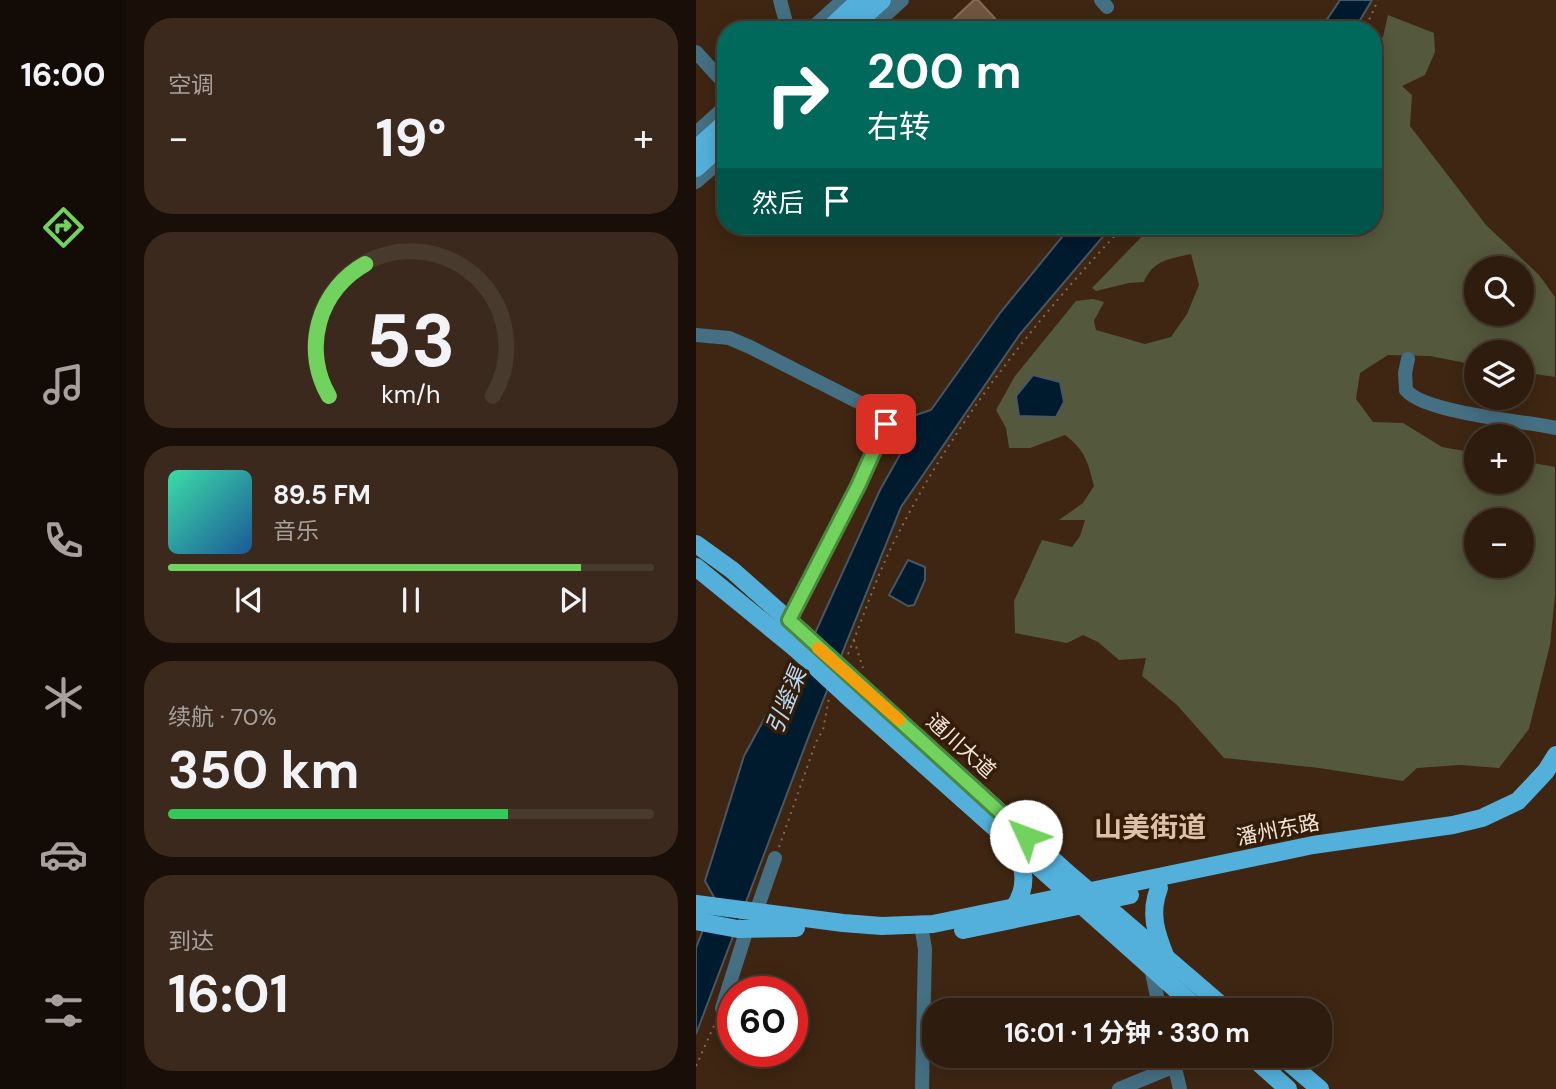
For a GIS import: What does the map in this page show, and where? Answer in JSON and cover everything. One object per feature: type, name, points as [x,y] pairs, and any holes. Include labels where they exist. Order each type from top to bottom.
[{"type":"main road","points":[[838,21],[860,0]]},
{"type":"main road","points":[[859,21],[882,0]]},
{"type":"main road","points":[[701,162],[717,136]]},
{"type":"main road","points":[[701,162],[717,149]]},
{"type":"main road","name":"通川大道","points":[[696,544],[732,570],[784,627],[1085,898],[1151,968],[1207,998]]},
{"type":"main road","name":"通川大道","points":[[696,568],[784,627]]},
{"type":"main road","name":"通川大道","points":[[850,686],[1016,847],[1168,961],[1192,998]]},
{"type":"main road","name":"潘州东路","points":[[702,905],[747,920],[861,936],[922,931],[1085,898],[1313,845],[1453,825],[1482,818],[1518,801],[1546,771],[1555,755]]},
{"type":"main road","name":"潘州东路","points":[[922,931],[1015,906],[1159,888],[1292,860],[1497,824],[1528,807],[1555,774]]},
{"type":"main road","points":[[1015,906],[1020,898],[1025,876],[1016,847]]},
{"type":"main road","points":[[1159,888],[1154,901],[1153,919],[1168,961]]},
{"type":"main road","name":"潘州东路","points":[[699,922],[747,920]]},
{"type":"main road","points":[[1265,1068],[1288,1089]]},
{"type":"main road","points":[[1295,1068],[1320,1089]]},
{"type":"street","points":[[780,0],[786,21]]},
{"type":"street","points":[[820,21],[843,0]]},
{"type":"street","points":[[879,21],[902,0]]},
{"type":"street","points":[[696,52],[717,75]]},
{"type":"street","points":[[696,133],[717,114]]},
{"type":"street","points":[[696,182],[701,162]]},
{"type":"street","points":[[696,335],[729,338],[750,347],[878,412],[885,420],[884,429],[858,486],[784,627]]},
{"type":"street","points":[[1408,359],[1406,390],[1418,399],[1439,407],[1555,429]]},
{"type":"street","points":[[731,976],[747,920],[775,858]]},
{"type":"street","points":[[922,931],[922,1089]]},
{"type":"street","points":[[1151,968],[1157,998]]},
{"type":"street","points":[[1119,1089],[1159,1068]]},
{"type":"street","points":[[1176,1068],[1180,1089]]},
{"type":"path","points":[[1368,21],[1378,0]]},
{"type":"path","points":[[846,658],[899,532],[920,492],[984,393],[1026,338],[1116,235]]},
{"type":"path","points":[[775,858],[816,742],[850,686],[854,639]]},
{"type":"path","points":[[696,1066],[717,1019]]},
{"type":"green space","points":[[1388,15],[1434,33],[1435,52],[1425,75],[1402,86],[1412,95],[1410,126],[1486,225],[1519,256],[1464,256],[1464,326],[1534,326],[1534,270],[1555,297],[1555,377],[1534,374],[1534,340],[1464,340],[1464,363],[1430,356],[1388,355],[1360,373],[1356,399],[1373,422],[1403,423],[1442,447],[1464,451],[1464,494],[1534,494],[1534,463],[1555,467],[1555,595],[1550,645],[1529,729],[1499,768],[1460,765],[1417,768],[1403,781],[1319,768],[1224,758],[1177,705],[1142,676],[1146,658],[1119,660],[1098,642],[1083,635],[1067,643],[1015,633],[1014,601],[1042,540],[1072,547],[1080,536],[1085,520],[1059,520],[1083,503],[1094,486],[1085,457],[1065,435],[1030,448],[1009,448],[1006,428],[996,410],[1015,376],[1076,301],[1093,299],[1104,302],[1094,321],[1096,330],[1145,344],[1171,337],[1187,314],[1199,285],[1191,254],[1157,265],[1144,282],[1096,291],[1092,288],[1143,235],[1382,235],[1382,38]]},
{"type":"water","points":[[1340,0],[1372,0],[1359,21],[1325,21]]},
{"type":"water","name":"引鉴渠","points":[[1064,235],[1104,235],[1020,334],[901,507],[810,733],[696,1034],[696,948],[715,899],[705,881],[744,756],[785,681],[796,675],[880,490],[915,428],[910,424],[913,416],[931,410],[1000,313]]},
{"type":"water","points":[[1033,375],[1060,382],[1064,402],[1056,417],[1019,416],[1016,396]]},
{"type":"water","points":[[908,560],[925,567],[925,580],[914,605],[908,606],[889,595]]},
{"type":"building","points":[[974,0],[978,0],[997,21],[952,21]]},
{"type":"slow traffic","points":[[818,648],[899,720]]},
{"type":"district","name":"山美街道","points":[[1150,827]]},
{"type":"route","points":[[886,424],[858,486],[789,620],[1026,836]]}]
